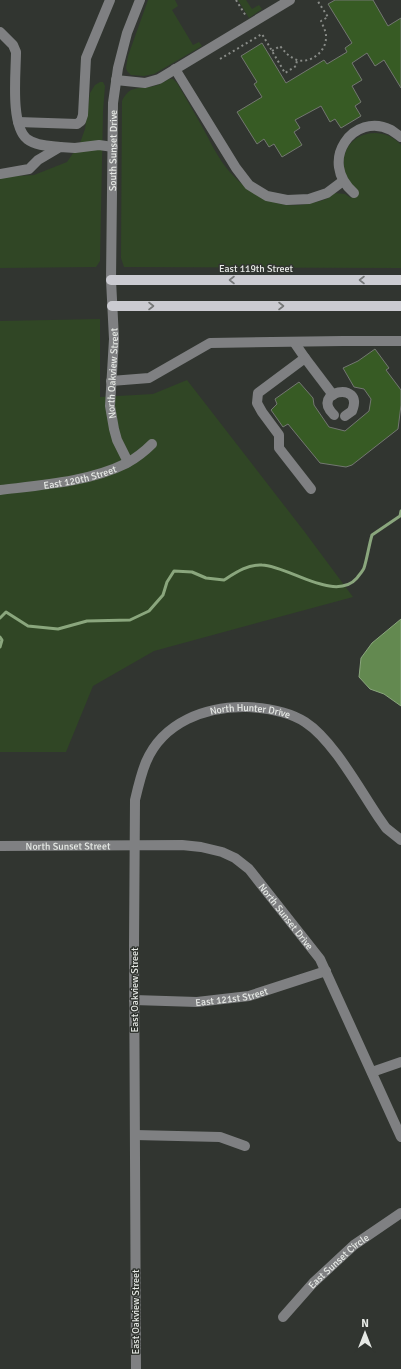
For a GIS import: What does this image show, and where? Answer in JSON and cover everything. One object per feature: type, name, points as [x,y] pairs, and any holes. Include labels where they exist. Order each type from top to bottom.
[{"type":"main road","name":"East 119th Street","points":[[111,280],[401,280]]},
{"type":"main road","points":[[112,306],[401,306]]},
{"type":"street","points":[[18,122],[77,124],[81,121],[83,115],[86,58],[110,0]]},
{"type":"street","name":"South Sunset Drive","points":[[112,306],[113,104],[118,68],[127,33],[140,0]]},
{"type":"street","points":[[116,80],[145,83],[159,79],[290,0]]},
{"type":"street","points":[[0,32],[13,45],[16,52],[16,113],[21,131],[27,139],[41,145],[60,147],[75,148],[99,145],[113,147]]},
{"type":"street","points":[[175,69],[236,168],[249,184],[267,196],[287,200],[309,199],[327,193],[343,181]]},
{"type":"street","points":[[354,193],[343,181],[338,166],[339,153],[345,142],[354,133],[365,128],[378,126],[390,130],[401,138]]},
{"type":"street","points":[[0,174],[30,168],[38,160],[60,147]]},
{"type":"street","name":"North Oakview Street","points":[[112,306],[114,338],[110,406],[117,440],[128,462]]},
{"type":"street","points":[[111,381],[149,378],[210,343],[342,341],[400,343]]},
{"type":"street","points":[[294,342],[333,395]]},
{"type":"street","points":[[305,358],[258,393],[257,402],[262,412],[279,435],[279,448],[311,489]]},
{"type":"street","points":[[334,415],[328,404],[329,400],[333,395],[343,391],[350,395],[354,403],[352,411],[345,416]]},
{"type":"street","name":"East 120th Street","points":[[0,490],[78,479],[113,469],[128,462],[152,444]]},
{"type":"street","name":"North Hunter Drive","points":[[136,845],[135,800],[147,760],[155,747],[172,729],[187,719],[203,712],[234,707],[263,708],[290,715],[305,722],[316,731],[337,755],[386,828],[401,840]]},
{"type":"street","name":"North Sunset Street","points":[[0,846],[136,845]]},
{"type":"street","name":"North Sunset Drive","points":[[136,845],[182,845],[201,847],[222,852],[235,858],[249,869],[265,887],[320,959],[401,1137]]},
{"type":"street","name":"East Oakview Street","points":[[136,845],[134,1000],[136,1369]]},
{"type":"street","name":"East 121st Street","points":[[134,1000],[197,1002],[249,996],[326,971]]},
{"type":"street","points":[[372,1072],[401,1062]]},
{"type":"street","points":[[135,1135],[220,1137],[245,1146]]},
{"type":"street","name":"East Sunset Circle","points":[[283,1317],[313,1283],[354,1245],[401,1213]]},
{"type":"path","points":[[236,0],[246,17]]},
{"type":"path","points":[[272,51],[280,46],[289,56],[297,60],[310,59],[317,56],[322,51],[326,36],[321,21],[328,17],[318,1],[322,0]]},
{"type":"path","points":[[220,59],[262,34],[285,73],[296,66],[297,60]]},
{"type":"shaded area","points":[[148,0],[175,0],[178,6],[172,10],[193,45],[199,42],[202,46],[154,74],[144,76],[131,75],[126,68],[128,56]]},
{"type":"shaded area","points":[[238,0],[246,0],[252,9],[259,5],[262,9],[249,18]]},
{"type":"shaded area","points":[[169,79],[173,79],[177,83],[217,154],[230,172],[248,189],[270,201],[294,205],[307,204],[325,199],[335,193],[345,194],[351,198],[357,190],[348,180],[345,172],[344,160],[347,150],[353,141],[361,136],[371,133],[381,134],[392,138],[401,145],[401,268],[124,267],[121,258],[122,101],[128,92],[132,90],[156,86]]},
{"type":"shaded area","points":[[103,82],[105,86],[103,111],[100,261],[96,267],[0,268],[0,177],[34,175],[67,162],[80,143],[85,129],[90,93],[95,85]]},
{"type":"shaded area","points":[[100,319],[100,397],[153,394],[187,380],[353,597],[154,651],[93,686],[66,752],[0,752],[0,321]]},
{"type":"shaded area","points":[[401,619],[401,706],[384,694],[370,689],[359,677],[361,658],[372,643]]},
{"type":"building","points":[[335,0],[373,0],[388,26],[401,18],[401,88],[384,60],[375,66],[367,53],[352,63],[362,80],[352,86],[361,102],[355,106],[361,116],[341,128],[335,119],[330,122],[321,106],[295,120],[300,128],[294,132],[302,145],[282,157],[274,144],[269,147],[264,139],[257,144],[237,112],[262,97],[254,84],[257,82],[241,56],[262,43],[286,83],[324,60],[327,64],[347,52],[345,48],[352,43],[328,4]]},
{"type":"building","points":[[375,349],[389,368],[386,370],[401,390],[398,429],[352,465],[346,467],[320,463],[288,424],[283,427],[271,410],[277,404],[275,399],[299,382],[313,398],[314,405],[329,427],[345,431],[369,411],[371,399],[364,389],[354,387],[343,368],[358,361]]},
{"type":"waterway","points":[[0,618],[6,612],[28,626],[58,629],[87,621],[130,620],[149,611],[163,595],[167,582],[174,571],[192,572],[206,578],[224,580],[247,567],[262,565],[273,567],[324,585],[337,587],[348,585],[357,578],[363,569],[372,535],[400,516],[401,511]]},
{"type":"waterway","points":[[0,637],[2,640],[0,647]]}]
